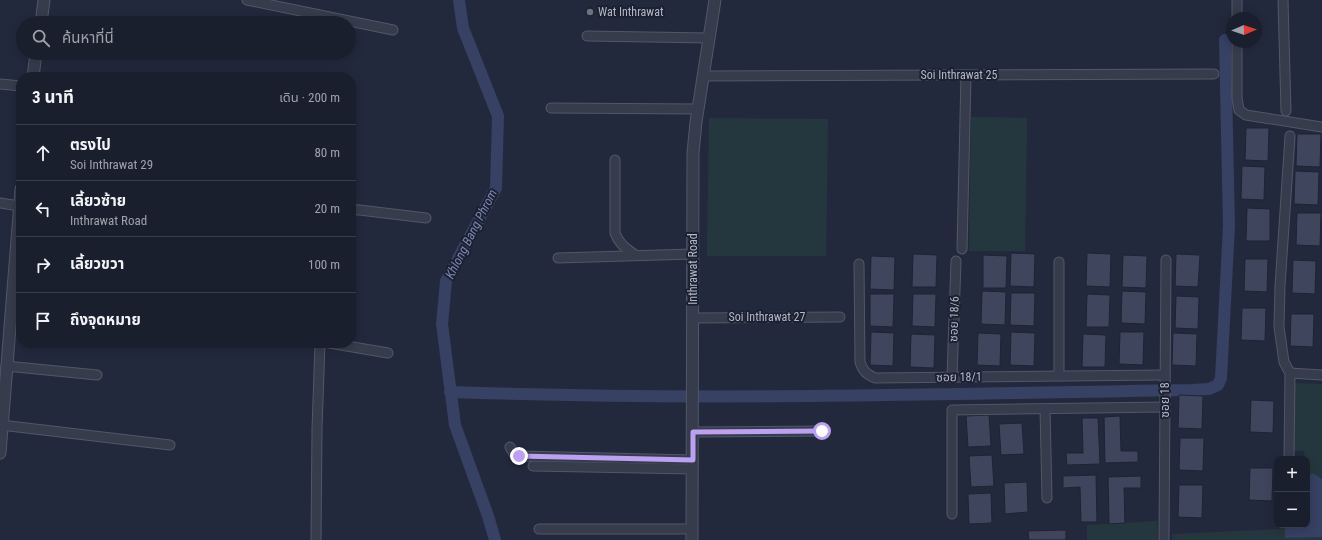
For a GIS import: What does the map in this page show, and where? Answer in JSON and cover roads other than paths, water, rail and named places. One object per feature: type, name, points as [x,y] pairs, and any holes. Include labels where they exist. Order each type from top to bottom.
[{"type":"street","points":[[42,16],[44,0]]},
{"type":"street","points":[[247,0],[282,3],[335,16]]},
{"type":"street","name":"Inthrawat Road","points":[[692,534],[693,153],[698,109],[715,0]]},
{"type":"street","points":[[1237,0],[1237,12]]},
{"type":"street","points":[[1282,0],[1286,111]]},
{"type":"street","points":[[356,21],[393,30]]},
{"type":"street","points":[[586,36],[709,38]]},
{"type":"street","points":[[1237,48],[1237,98],[1239,110],[1246,115],[1322,127]]},
{"type":"street","points":[[34,72],[35,60]]},
{"type":"street","name":"Soi Inthrawat 25","points":[[704,76],[1214,74]]},
{"type":"street","points":[[962,249],[966,75]]},
{"type":"street","points":[[0,84],[16,86]]},
{"type":"street","points":[[551,108],[698,109]]},
{"type":"street","points":[[1289,456],[1290,373],[1284,362],[1279,327],[1280,286],[1290,136]]},
{"type":"street","points":[[615,160],[615,233],[623,246],[635,255]]},
{"type":"street","points":[[0,203],[16,206]]},
{"type":"street","points":[[356,210],[426,218]]},
{"type":"street","points":[[558,258],[693,254]]},
{"type":"street","name":"ซอย 18","points":[[1164,540],[1166,260]]},
{"type":"street","name":"ซอย 18/6","points":[[952,377],[956,261]]},
{"type":"street","points":[[1058,376],[1060,262]]},
{"type":"street","name":"ซอย 18/1","points":[[859,264],[860,362],[863,370],[868,375],[875,378],[1058,376],[1165,379]]},
{"type":"street","points":[[0,453],[6,366],[16,303]]},
{"type":"street","name":"Soi Inthrawat 27","points":[[693,318],[840,317]]},
{"type":"street","points":[[316,540],[317,429],[320,348]]},
{"type":"street","points":[[356,348],[388,353]]},
{"type":"street","points":[[6,366],[97,376]]},
{"type":"street","points":[[1290,373],[1322,374]]},
{"type":"street","points":[[952,514],[952,410],[1046,409],[1165,404]]},
{"type":"street","points":[[1046,409],[1047,498]]},
{"type":"street","points":[[1,425],[170,445]]},
{"type":"street","points":[[693,432],[822,431]]},
{"type":"street","points":[[510,447],[514,454],[519,456],[693,464]]},
{"type":"street","points":[[533,466],[693,464]]},
{"type":"street","points":[[539,529],[692,534]]},
{"type":"water","points":[[1312,473],[1322,479],[1322,537],[1285,538],[1285,528],[1310,528],[1310,475]]},
{"type":"waterway","name":"Khlong Bang Phrom","points":[[459,0],[463,28],[498,116],[496,188],[446,281],[442,324],[455,425],[488,516],[495,540]]},
{"type":"waterway","points":[[450,392],[635,396],[820,396],[1191,390],[1209,389],[1218,385],[1221,378],[1229,226],[1225,40]]},
{"type":"place","name":"Wat Inthrawat","points":[[590,12]]}]
